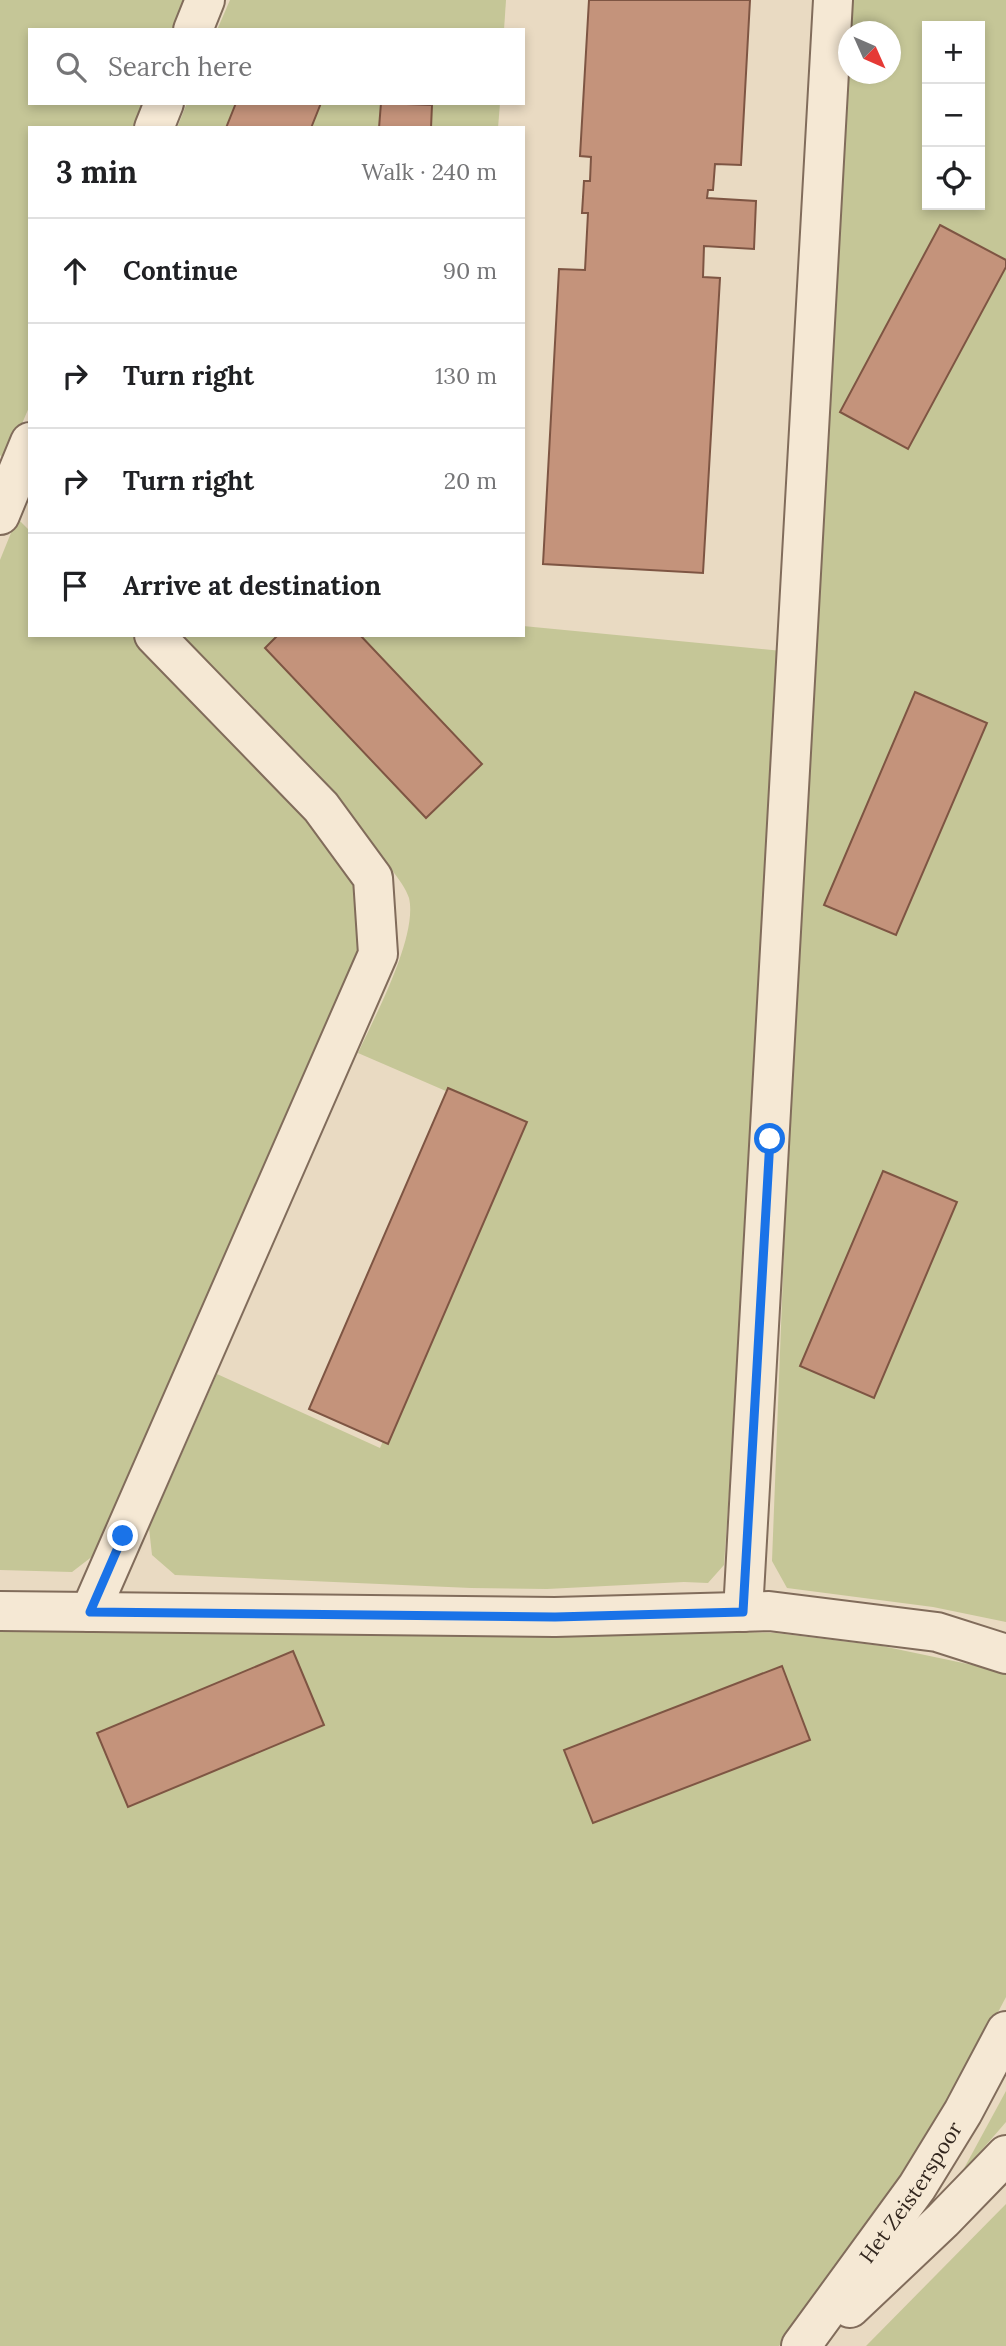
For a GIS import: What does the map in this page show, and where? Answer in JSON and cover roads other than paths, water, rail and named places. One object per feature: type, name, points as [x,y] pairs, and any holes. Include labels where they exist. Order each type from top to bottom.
[{"type":"street","points":[[194,28],[205,0]]},
{"type":"street","points":[[743,1612],[833,0]]},
{"type":"street","points":[[155,126],[163,105]]},
{"type":"street","points":[[10,497],[28,448]]},
{"type":"street","points":[[90,1612],[378,954],[373,878],[321,807],[156,637]]},
{"type":"street","points":[[0,1611],[555,1617],[769,1611],[937,1632],[1006,1654]]},
{"type":"street","name":"Het Zeisterspoor","points":[[801,2346],[917,2187],[963,2112],[1006,2031]]},
{"type":"street","name":"Het Zeisterspoor","points":[[811,2346],[943,2220],[1006,2155]]}]
